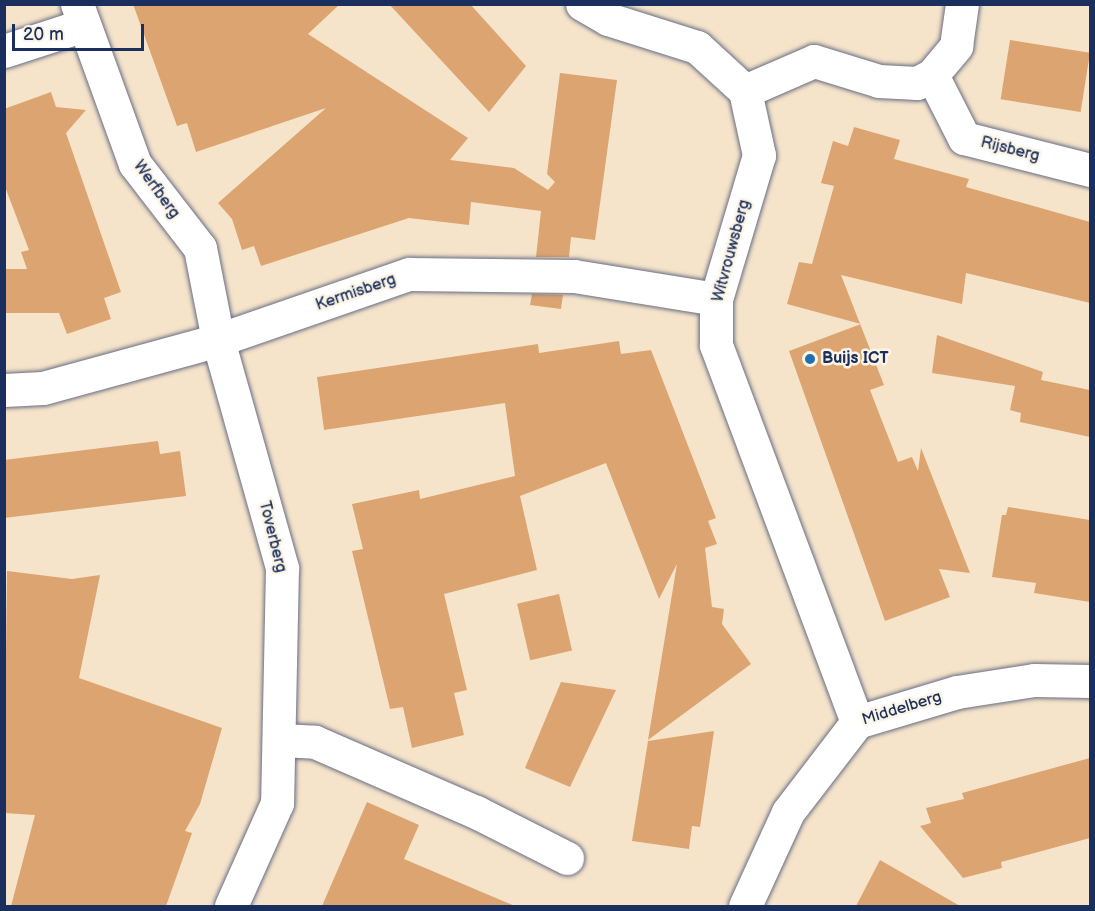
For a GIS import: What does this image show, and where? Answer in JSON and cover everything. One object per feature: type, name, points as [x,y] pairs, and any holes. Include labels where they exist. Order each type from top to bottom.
[{"type":"street","points":[[582,4],[608,19],[697,47],[746,91],[814,61],[879,81],[917,83],[932,75],[956,46],[962,4]]},
{"type":"street","points":[[4,51],[81,15]]},
{"type":"street","name":"Werfberg","points":[[81,15],[135,164],[200,248],[218,340]]},
{"type":"street","name":"Rijsberg","points":[[932,75],[964,138],[1090,170]]},
{"type":"street","name":"Witvrouwsberg","points":[[746,91],[759,155],[716,299],[716,345],[856,722]]},
{"type":"street","name":"Kermisberg","points":[[4,390],[43,388],[218,340],[409,274],[574,276],[716,299]]},
{"type":"street","name":"Toverberg","points":[[218,340],[282,568],[281,740],[277,803],[231,906]]},
{"type":"street","name":"Middelberg","points":[[745,906],[788,812],[856,722],[957,692],[1034,680],[1090,681]]},
{"type":"street","points":[[281,740],[315,742],[476,812],[567,858]]},
{"type":"building","points":[[133,4],[340,4],[308,34],[468,138],[450,160],[514,168],[548,190],[555,182],[547,174],[560,73],[617,80],[595,240],[571,237],[569,257],[536,257],[541,211],[471,202],[469,225],[409,218],[261,266],[254,246],[242,250],[232,219],[218,203],[326,108],[196,152],[187,123],[177,126]]},
{"type":"building","points":[[389,4],[470,4],[526,66],[489,112]]},
{"type":"building","points":[[1010,40],[1090,53],[1081,112],[1001,99]]},
{"type":"building","points":[[51,92],[56,107],[86,110],[66,133],[121,292],[104,298],[111,319],[67,334],[59,313],[4,313],[4,269],[27,269],[21,252],[29,250],[4,184],[4,109]]},
{"type":"building","points":[[854,127],[900,140],[894,159],[969,179],[966,187],[1090,222],[1090,303],[966,273],[962,304],[841,275],[860,324],[787,304],[799,262],[812,264],[834,186],[821,183],[833,141],[848,146]]},
{"type":"building","points":[[532,294],[563,295],[561,309],[530,305]]},
{"type":"building","points":[[860,324],[884,385],[870,390],[898,462],[912,457],[918,471],[921,448],[970,573],[939,569],[950,597],[885,621],[789,351]]},
{"type":"building","points":[[937,335],[1043,372],[1041,380],[1090,390],[1090,437],[1020,422],[1021,413],[1010,410],[1015,386],[932,373]]},
{"type":"building","points":[[619,341],[621,354],[651,350],[716,518],[708,521],[717,544],[705,548],[712,607],[724,609],[722,624],[751,664],[648,740],[677,564],[659,599],[606,463],[520,496],[537,570],[444,594],[467,690],[454,693],[464,735],[412,748],[403,707],[390,709],[352,551],[363,549],[352,504],[419,490],[420,499],[515,476],[505,403],[324,430],[317,377],[538,344],[539,353]]},
{"type":"building","points":[[158,441],[160,454],[180,451],[186,496],[4,518],[4,460]]},
{"type":"building","points":[[1008,507],[1090,520],[1090,602],[1034,593],[1036,583],[992,577],[1002,515],[1006,515]]},
{"type":"building","points":[[7,571],[72,579],[100,575],[79,678],[222,728],[200,804],[185,831],[192,833],[166,906],[11,906],[35,815],[4,813]]},
{"type":"building","points":[[559,594],[572,651],[530,660],[517,604]]},
{"type":"building","points":[[561,682],[616,690],[570,787],[525,768]]},
{"type":"building","points":[[714,731],[700,827],[692,826],[689,849],[632,841],[648,741]]},
{"type":"building","points":[[1090,758],[1090,838],[1001,862],[1002,868],[963,878],[920,826],[931,823],[926,808],[964,799],[962,793]]},
{"type":"building","points":[[367,802],[419,825],[404,859],[515,906],[322,906]]},
{"type":"building","points":[[880,860],[960,906],[856,906]]},
{"type":"place","name":"Buijs ICT","points":[[810,359]]}]
